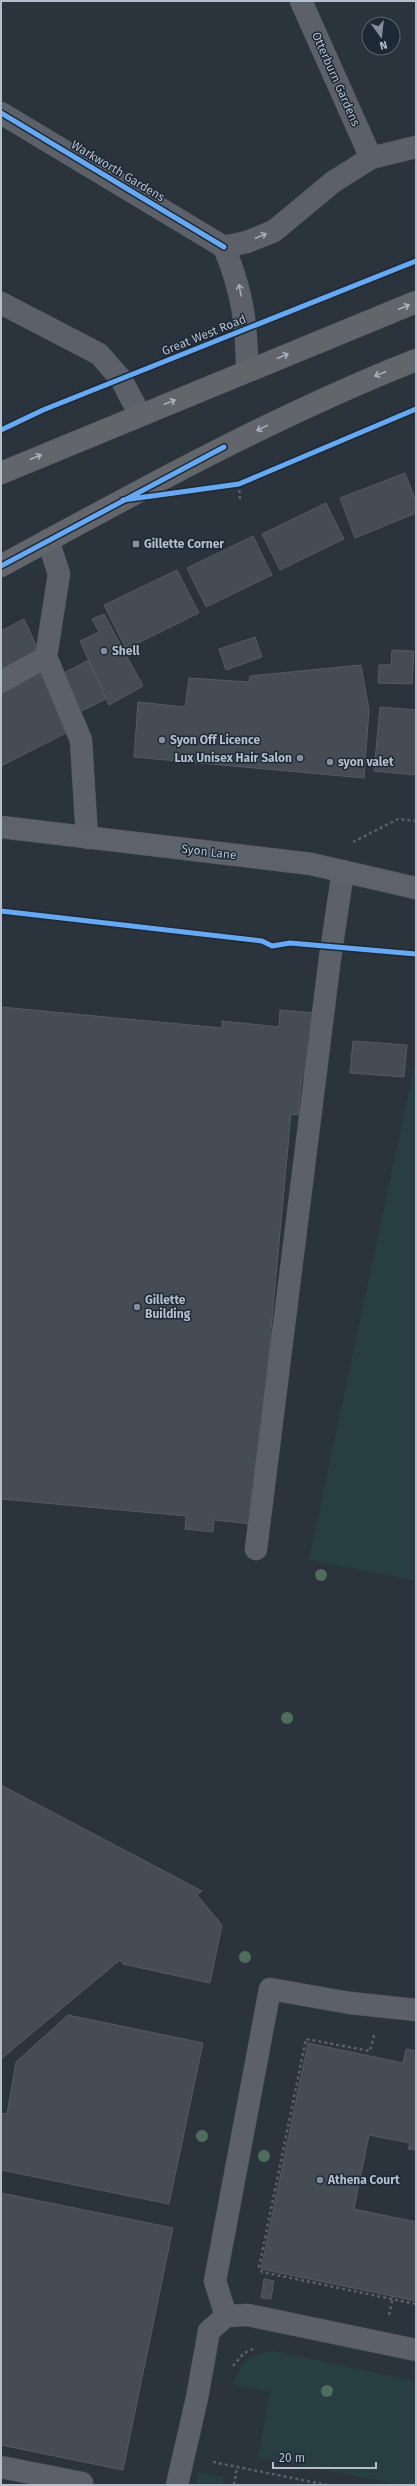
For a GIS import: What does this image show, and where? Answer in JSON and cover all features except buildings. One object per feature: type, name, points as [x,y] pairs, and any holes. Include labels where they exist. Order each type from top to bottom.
[{"type":"highway","points":[[1,473],[247,370],[416,302]]},
{"type":"highway","points":[[1,566],[224,446],[340,390],[416,360]]},
{"type":"highway","points":[[1,559],[27,552]]},
{"type":"main road","name":"Syon Lane","points":[[1,827],[311,864],[416,888]]},
{"type":"street","name":"Otterburn Gardens","points":[[301,1],[371,158]]},
{"type":"street","name":"Warkworth Gardens","points":[[1,113],[224,247]]},
{"type":"street","points":[[247,370],[244,310],[238,281],[224,247],[247,242],[274,231],[333,182],[371,158],[416,147]]},
{"type":"street","points":[[1,303],[98,354],[121,379],[140,415]]},
{"type":"street","points":[[48,540],[59,574],[46,657],[81,740],[87,838]]},
{"type":"street","points":[[1,682],[46,657]]},
{"type":"street","points":[[256,1550],[342,871]]},
{"type":"street","points":[[226,2316],[215,2281],[270,1989],[350,2003],[416,2010]]},
{"type":"street","points":[[177,2485],[197,2398],[209,2330],[226,2316],[248,2315],[416,2350]]},
{"type":"street","points":[[1,2467],[82,2483]]},
{"type":"path","points":[[232,486],[246,481]]},
{"type":"path","points":[[239,484],[240,500]]},
{"type":"path","points":[[351,843],[398,819],[416,821]]},
{"type":"path","points":[[375,2030],[370,2051],[306,2039],[259,2267],[262,2272],[416,2304]]},
{"type":"path","points":[[388,2320],[392,2298]]},
{"type":"path","points":[[231,2372],[244,2353],[260,2345]]},
{"type":"path","points":[[206,2460],[327,2485]]},
{"type":"path","points":[[234,2485],[237,2467]]},
{"type":"green space","points":[[416,1058],[416,1581],[309,1560]]},
{"type":"green space","points":[[274,2351],[416,2381],[416,2485],[402,2485],[258,2457],[270,2392],[233,2385],[239,2371],[247,2360],[259,2354]]},
{"type":"green space","points":[[198,2472],[223,2477],[224,2485],[196,2485]]},
{"type":"cycle path","points":[[1,113],[224,247]]},
{"type":"cycle path","name":"Great West Road","points":[[1,430],[43,410],[416,261]]},
{"type":"cycle path","points":[[123,500],[239,484],[416,409]]},
{"type":"cycle path","points":[[1,566],[224,447]]},
{"type":"cycle path","points":[[1,911],[262,941],[272,946],[290,943],[416,954]]},
{"type":"place","name":"Gillette Corner","points":[[136,544]]},
{"type":"place","name":"Shell","points":[[104,651]]},
{"type":"place","name":"Syon Off Licence","points":[[162,740]]},
{"type":"place","name":"Lux Unisex Hair Salon","points":[[300,758]]},
{"type":"place","name":"syon valet","points":[[330,762]]},
{"type":"place","name":"Gillette Building","points":[[137,1307]]},
{"type":"place","name":"Athena Court","points":[[320,2180]]}]
